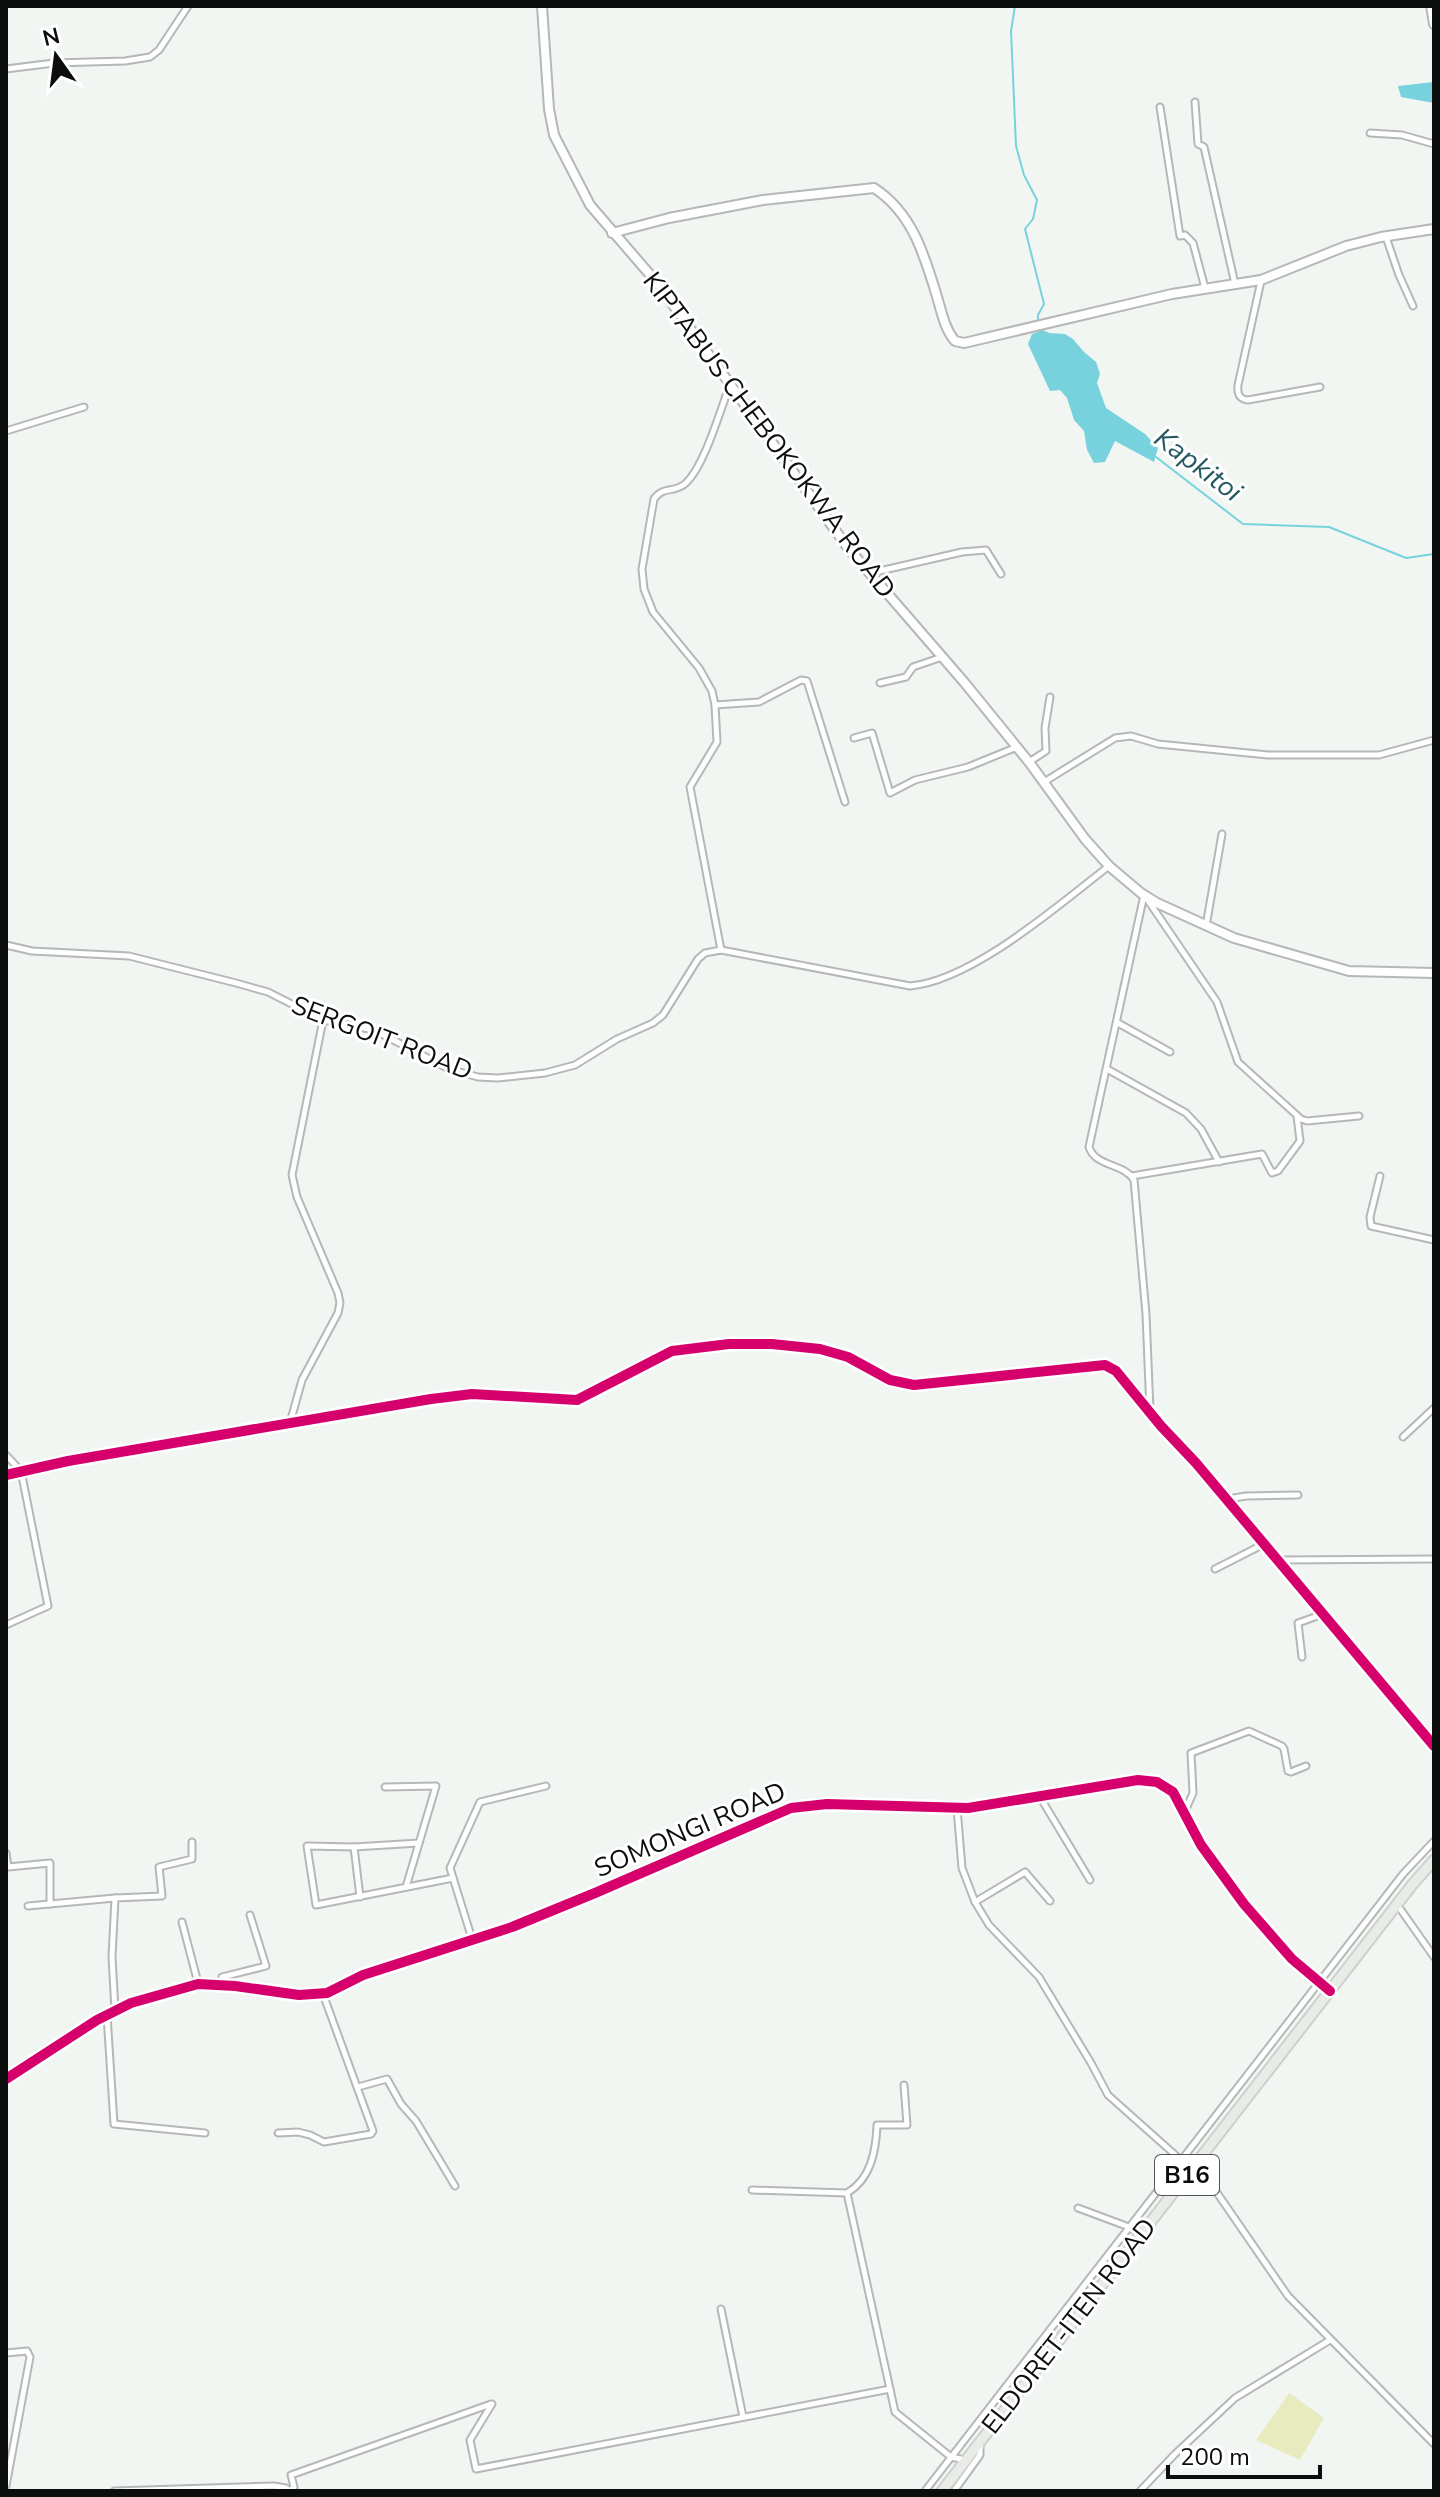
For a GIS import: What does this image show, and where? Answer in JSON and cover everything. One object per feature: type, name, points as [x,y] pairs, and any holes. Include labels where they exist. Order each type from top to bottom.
[{"type":"main road","name":"ELDORET-ITEN ROAD","points":[[942,2491],[1434,1860]]},
{"type":"street","points":[[6,69],[150,57],[159,50],[188,6]]},
{"type":"street","name":"KIPTABUS CHEBOKOKWA ROAD","points":[[542,6],[548,97],[554,135],[590,205],[658,284],[848,548],[1017,747],[1085,839],[1109,866],[1144,895],[1234,938],[1349,971],[1434,973]]},
{"type":"street","points":[[1431,6],[1434,24]]},
{"type":"street","points":[[1195,102],[1198,144],[1204,147],[1235,284]]},
{"type":"street","points":[[1160,107],[1180,236],[1185,235],[1193,243],[1205,288]]},
{"type":"street","points":[[1370,133],[1402,135],[1434,144]]},
{"type":"street","points":[[612,233],[669,218],[763,200],[874,188],[907,219],[918,240],[947,328],[955,341],[964,343],[1205,288],[1261,280],[1332,251],[1386,236],[1434,229]]},
{"type":"street","points":[[1386,236],[1413,306]]},
{"type":"street","points":[[1261,280],[1238,385],[1239,395],[1248,400],[1320,387]]},
{"type":"street","points":[[730,384],[697,467],[684,485],[661,490],[654,499],[642,569],[644,589],[653,612],[699,668],[712,691],[715,705],[717,742],[690,787],[721,950],[894,984],[922,985],[948,976],[1015,938],[1109,866]]},
{"type":"street","points":[[6,431],[84,407]]},
{"type":"street","points":[[870,574],[962,552],[986,550],[1001,574]]},
{"type":"street","points":[[880,683],[906,677],[910,668],[943,657]]},
{"type":"street","points":[[715,705],[759,702],[801,680],[807,681],[845,802]]},
{"type":"street","points":[[1029,762],[1046,751],[1045,728],[1050,697]]},
{"type":"street","points":[[854,738],[872,733],[890,793],[915,780],[968,767],[1017,747]]},
{"type":"street","points":[[1043,782],[1115,738],[1124,736],[1158,744],[1268,755],[1379,755],[1434,740]]},
{"type":"street","points":[[1206,926],[1222,834]]},
{"type":"street","points":[[1144,895],[1089,1144],[1090,1153],[1096,1159],[1132,1176],[1140,1225],[1150,1412]]},
{"type":"street","points":[[1144,895],[1217,1002],[1238,1062],[1297,1116],[1307,1121],[1359,1116]]},
{"type":"street","name":"SERGOIT ROAD","points":[[6,945],[32,951],[110,954],[151,960],[268,992],[323,1020],[374,1030],[431,1061],[469,1075],[498,1078],[545,1073],[575,1065],[617,1039],[653,1023],[663,1015],[698,959],[705,953],[721,950]]},
{"type":"street","points":[[290,1423],[302,1380],[340,1307],[338,1293],[297,1197],[292,1175],[323,1020]]},
{"type":"street","points":[[1118,1023],[1170,1052]]},
{"type":"street","points":[[1107,1069],[1186,1113],[1201,1129],[1219,1162]]},
{"type":"street","points":[[1132,1176],[1262,1154],[1272,1173],[1278,1171],[1300,1141],[1297,1116]]},
{"type":"street","points":[[1380,1176],[1370,1217],[1371,1226],[1434,1240]]},
{"type":"street","points":[[6,1475],[356,1410],[472,1394],[577,1400],[672,1351],[729,1344],[820,1349],[848,1357],[890,1380],[914,1385],[1105,1365],[1116,1371],[1265,1543],[1434,1746]]},
{"type":"street","points":[[1403,1437],[1434,1408]]},
{"type":"street","points":[[6,1455],[21,1471],[48,1606],[6,1625]]},
{"type":"street","points":[[1227,1499],[1298,1495]]},
{"type":"street","points":[[1215,1569],[1265,1543]]},
{"type":"street","points":[[1279,1560],[1434,1559]]},
{"type":"street","points":[[1302,1657],[1298,1623],[1324,1614]]},
{"type":"street","points":[[1185,1811],[1193,1793],[1191,1753],[1249,1731],[1282,1746],[1288,1771],[1306,1766]]},
{"type":"street","name":"SOMONGI ROAD","points":[[6,2079],[111,2012],[153,1996],[198,1984],[299,1995],[323,1994],[363,1975],[512,1927],[791,1808],[827,1804],[957,1808],[995,1805],[1147,1780],[1164,1785],[1173,1792],[1201,1845],[1244,1904],[1292,1959],[1330,1991]]},
{"type":"street","points":[[385,1787],[436,1786],[406,1887]]},
{"type":"street","points":[[472,1939],[450,1868],[480,1802],[546,1786]]},
{"type":"street","points":[[1040,1797],[1090,1880]]},
{"type":"street","points":[[957,1808],[962,1868],[975,1902],[989,1925],[1039,1977],[1108,2095],[1182,2159],[1202,2171],[1288,2296],[1434,2444]]},
{"type":"street","points":[[927,2490],[1403,1874],[1434,1841]]},
{"type":"street","points":[[28,1906],[162,1896],[159,1867],[192,1859],[192,1842]]},
{"type":"street","points":[[419,1843],[307,1846],[316,1905],[453,1878]]},
{"type":"street","points":[[354,1847],[360,1897]]},
{"type":"street","points":[[6,1853],[8,1867],[50,1863],[50,1904]]},
{"type":"street","points":[[975,1902],[1025,1872],[1050,1901]]},
{"type":"street","points":[[115,1898],[111,2012],[114,2124],[205,2133]]},
{"type":"street","points":[[1401,1910],[1434,1957]]},
{"type":"street","points":[[223,1985],[222,1977],[266,1966],[250,1915]]},
{"type":"street","points":[[182,1922],[198,1984]]},
{"type":"street","points":[[278,2133],[298,2132],[324,2142],[371,2134],[373,2131],[323,1994]]},
{"type":"street","points":[[358,2087],[387,2079],[455,2186]]},
{"type":"street","points":[[752,2190],[847,2193],[856,2188],[876,2154],[877,2125],[907,2125],[904,2085]]},
{"type":"street","points":[[847,2193],[895,2412],[951,2457],[966,2460]]},
{"type":"street","points":[[1078,2208],[1129,2227],[1141,2235]]},
{"type":"street","points":[[721,2309],[743,2417]]},
{"type":"street","points":[[1140,2491],[1235,2398],[1330,2340]]},
{"type":"street","points":[[6,2353],[21,2350],[27,2351],[30,2357],[6,2486]]},
{"type":"street","points":[[114,2491],[274,2486],[290,2491],[294,2487],[291,2475],[492,2404],[470,2440],[476,2469],[890,2389]]},
{"type":"street","points":[[957,2490],[980,2455],[980,2442]]},
{"type":"green space","points":[[1289,2393],[1324,2418],[1300,2460],[1256,2440]]},
{"type":"water","points":[[1434,82],[1434,103],[1401,97],[1398,86]]},
{"type":"water","points":[[1043,330],[1065,334],[1096,362],[1100,374],[1097,383],[1106,408],[1145,434],[1158,448],[1154,462],[1115,441],[1105,462],[1094,463],[1087,450],[1084,431],[1074,420],[1067,398],[1060,390],[1050,391],[1028,344],[1032,334]]},
{"type":"waterway","name":"Kapkitoi","points":[[1015,6],[1011,31],[1016,146],[1024,175],[1037,200],[1033,219],[1025,229],[1044,304],[1038,321]]},
{"type":"waterway","name":"Kapkitoi","points":[[1156,457],[1243,524],[1329,527],[1406,558],[1434,554]]},
{"type":"cycle path","points":[[6,1475],[68,1461],[431,1399],[472,1394],[577,1400],[672,1351],[729,1344],[820,1349],[848,1357],[890,1380],[914,1385],[1105,1365],[1116,1371],[1196,1463],[1434,1746]]},
{"type":"cycle path","points":[[6,2079],[97,2020],[131,2003],[198,1984],[299,1995],[327,1993],[363,1975],[512,1927],[791,1808],[827,1804],[968,1808],[1138,1780],[1157,1782],[1173,1792],[1201,1845],[1244,1904],[1292,1959],[1330,1991]]}]
